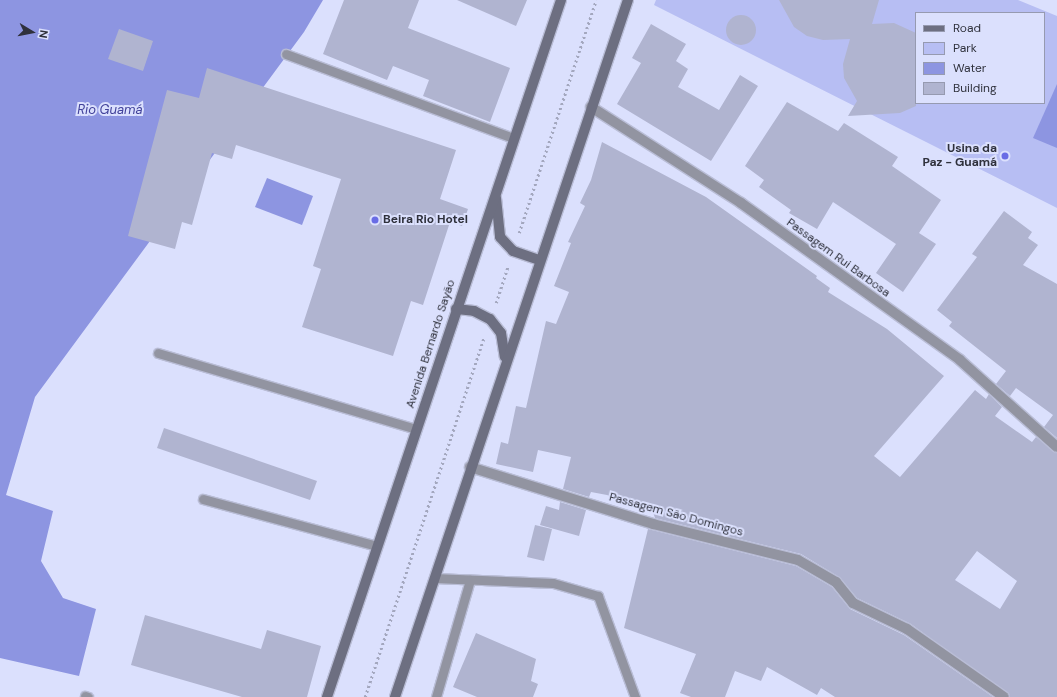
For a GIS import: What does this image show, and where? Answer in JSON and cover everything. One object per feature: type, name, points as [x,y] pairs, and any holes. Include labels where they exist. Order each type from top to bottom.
[{"type":"main road","name":"Avenida Bernardo Sayão","points":[[326,697],[513,138],[561,0]]},
{"type":"main road","points":[[395,697],[505,357],[628,0]]},
{"type":"main road","points":[[495,194],[500,237],[513,251],[539,260]]},
{"type":"main road","points":[[456,309],[474,311],[490,320],[501,333],[505,357]]},
{"type":"street","name":"Passagem Rui Barbosa","points":[[591,107],[741,203],[960,360],[1057,447]]},
{"type":"street","name":"Passagem São Domingos","points":[[470,467],[653,524],[798,560],[836,582],[853,603],[907,629],[1004,697]]},
{"type":"lane","points":[[286,54],[513,138]]},
{"type":"lane","points":[[158,353],[416,429]]},
{"type":"lane","points":[[202,500],[377,546]]},
{"type":"lane","points":[[434,578],[553,583],[598,596],[635,697]]},
{"type":"lane","points":[[436,697],[470,580]]},
{"type":"path","points":[[366,697],[596,0]]},
{"type":"green space","name":"Usina da Paz - Guamá","points":[[656,0],[1018,0],[1057,16],[1057,208],[654,5]]},
{"type":"water","name":"Rio Guamá","points":[[0,0],[323,0],[304,32],[35,397],[6,495],[53,511],[41,561],[63,598],[96,609],[79,676],[0,658]]},
{"type":"water","points":[[1057,84],[1057,148],[1033,138]]},
{"type":"water","points":[[267,178],[313,196],[302,225],[255,207]]},
{"type":"building","points":[[344,0],[419,0],[408,28],[510,68],[490,122],[423,96],[429,80],[393,66],[387,80],[323,54]]},
{"type":"building","points":[[457,0],[527,0],[516,26]]},
{"type":"building","points":[[779,0],[879,0],[872,24],[894,23],[915,33],[916,106],[900,113],[848,116],[857,101],[844,78],[843,64],[850,39],[823,40],[807,36],[794,27]]},
{"type":"building","points":[[741,15],[752,19],[756,30],[752,41],[741,45],[730,41],[726,30],[730,19]]},
{"type":"building","points":[[651,24],[686,44],[676,61],[688,69],[678,87],[719,110],[740,75],[758,86],[711,161],[617,104],[641,63],[632,58]]},
{"type":"building","points":[[119,29],[153,41],[143,71],[108,59]]},
{"type":"building","points":[[207,68],[456,150],[440,199],[468,209],[462,226],[450,222],[423,305],[411,301],[393,356],[302,327],[321,269],[313,266],[341,179],[236,145],[232,159],[212,153],[192,225],[182,222],[175,249],[128,236],[167,90],[199,98]]},
{"type":"building","points":[[787,102],[838,131],[844,123],[898,157],[892,166],[941,200],[919,233],[936,244],[903,292],[876,273],[896,244],[833,202],[817,229],[789,213],[791,210],[759,187],[764,180],[745,166]]},
{"type":"building","points":[[602,142],[706,197],[817,276],[816,278],[830,288],[828,292],[887,329],[944,376],[874,456],[900,477],[975,390],[986,399],[989,394],[1002,407],[995,416],[1032,442],[1036,437],[1057,453],[1057,697],[1010,697],[911,624],[857,598],[839,577],[801,554],[655,518],[653,512],[607,495],[591,492],[589,497],[563,489],[571,457],[538,450],[533,472],[496,464],[501,442],[508,444],[516,406],[526,408],[546,321],[556,324],[569,292],[554,286],[571,243],[568,242],[585,206],[580,203],[591,180]],"holes":[[[977,551],[1017,581],[1000,609],[955,580]]]},
{"type":"building","points":[[1004,211],[1032,232],[1028,238],[1038,245],[1023,265],[1057,284],[1057,438],[1044,427],[1053,415],[1016,388],[1010,396],[996,384],[1006,371],[949,326],[952,322],[937,310],[977,257],[972,254]]},
{"type":"building","points":[[164,428],[317,481],[310,500],[157,448]]},
{"type":"building","points":[[560,502],[586,510],[579,536],[540,525],[546,506],[559,510]]},
{"type":"building","points":[[535,525],[552,529],[544,561],[527,557]]},
{"type":"building","points":[[648,529],[796,566],[832,587],[850,609],[904,635],[993,697],[835,697],[821,688],[817,695],[767,667],[761,681],[735,671],[725,697],[691,697],[680,693],[696,654],[624,628]]},
{"type":"building","points":[[145,615],[261,649],[267,630],[321,646],[307,697],[242,697],[131,665]]},
{"type":"building","points":[[476,633],[536,659],[531,681],[538,684],[533,697],[477,697],[453,687]]},
{"type":"place","name":"Usina da Paz - Guamá","points":[[1005,156]]},
{"type":"place","name":"Beira Rio Hotel","points":[[375,220]]}]
